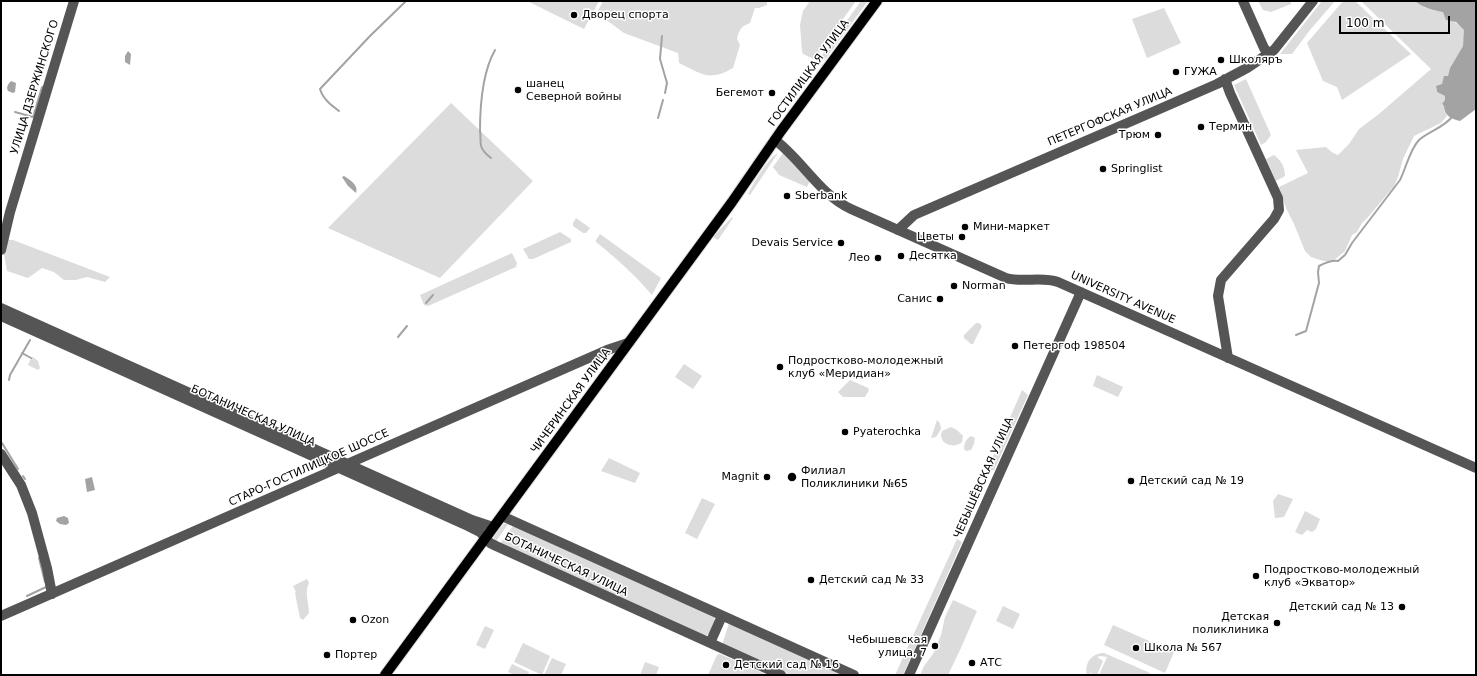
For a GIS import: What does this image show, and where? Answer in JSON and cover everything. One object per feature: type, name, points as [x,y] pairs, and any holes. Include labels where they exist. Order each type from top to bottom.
[{"type":"main road","name":"ГОСТИЛИЦКАЯ УЛИЦА","points":[[775,140],[877,1]]},
{"type":"main road","name":"ЧИЧЕРИНСКАЯ УЛИЦА","points":[[385,675],[732,202],[775,140]]},
{"type":"street","name":"УЛИЦА ДЗЕРЖИНСКОГО","points":[[1,250],[10,212],[74,1]]},
{"type":"street","points":[[1243,1],[1264,48],[1269,55]]},
{"type":"street","name":"ПЕТЕРГОФСКАЯ УЛИЦА","points":[[898,230],[914,215],[1155,111],[1225,79],[1269,55],[1313,1]]},
{"type":"street","points":[[1225,79],[1279,202],[1274,219],[1221,280],[1218,296],[1228,358]]},
{"type":"street","name":"UNIVERSITY AVENUE","points":[[775,140],[787,149],[838,202],[850,209],[1006,278],[1017,280],[1051,280],[1476,468]]},
{"type":"street","name":"ЧЕБЫШЁВСКАЯ УЛИЦА","points":[[909,675],[1080,292]]},
{"type":"street","name":"БОТАНИЧЕСКАЯ УЛИЦА","points":[[1,308],[343,466],[468,526],[480,532],[490,543],[496,546],[781,675]]},
{"type":"street","name":"БОТАНИЧЕСКАЯ УЛИЦА","points":[[1,316],[343,466],[472,520],[493,527]]},
{"type":"street","name":"СТАРО-ГОСТИЛИЦКОЕ ШОССЕ","points":[[1,616],[608,350],[628,344]]},
{"type":"street","points":[[1,454],[21,485],[29,506],[47,568],[52,594]]},
{"type":"street","name":"БОТАНИЧЕСКАЯ УЛИЦА","points":[[502,516],[854,675]]},
{"type":"street","points":[[710,643],[722,616]]},
{"type":"shaded area","name":"Дворец спорта","points":[[527,1],[599,1],[584,29]]},
{"type":"shaded area","points":[[603,1],[767,1],[767,5],[755,8],[750,23],[742,27],[737,39],[740,45],[733,68],[718,75],[706,75],[679,63],[678,53],[624,33],[597,13]]},
{"type":"shaded area","points":[[810,1],[856,1],[814,59],[803,54],[800,25],[803,11]]},
{"type":"shaded area","points":[[861,1],[868,1],[824,61],[820,58]]},
{"type":"shaded area","points":[[1258,1],[1291,1],[1291,4],[1271,12],[1263,10]]},
{"type":"shaded area","points":[[1322,1],[1335,1],[1292,54],[1280,54]]},
{"type":"shaded area","points":[[1343,1],[1355,1],[1411,54],[1342,100],[1337,87],[1323,81],[1307,43]]},
{"type":"shaded area","points":[[1361,1],[1415,1],[1426,8],[1436,11],[1443,11],[1446,19],[1453,21],[1463,28],[1465,32],[1463,46],[1450,68],[1448,76],[1442,84],[1436,88],[1437,92],[1445,96],[1445,100],[1442,105],[1444,106],[1447,116],[1441,123],[1414,136],[1403,159],[1394,186],[1362,223],[1357,232],[1352,235],[1345,251],[1333,261],[1329,262],[1311,257],[1305,251],[1286,208],[1279,187],[1308,173],[1296,150],[1326,147],[1338,155],[1349,144],[1359,129],[1379,114],[1431,69]]},
{"type":"shaded area","points":[[1415,1],[1476,1],[1476,109],[1460,121],[1447,115],[1442,104],[1445,100],[1445,96],[1437,92],[1436,86],[1442,84],[1444,76],[1448,76],[1450,68],[1463,46],[1464,30],[1456,22],[1446,20],[1443,12],[1428,8]]},
{"type":"shaded area","points":[[1164,8],[1181,43],[1147,58],[1132,19]]},
{"type":"shaded area","points":[[128,51],[131,54],[130,65],[125,62],[125,56]]},
{"type":"shaded area","points":[[1246,79],[1271,135],[1266,142],[1261,145],[1234,85]]},
{"type":"shaded area","points":[[11,81],[16,83],[15,92],[13,93],[7,90]]},
{"type":"shaded area","points":[[451,103],[533,181],[440,278],[328,228]]},
{"type":"shaded area","points":[[778,153],[750,195],[748,194],[765,166]]},
{"type":"shaded area","points":[[783,153],[810,180],[807,187],[779,175],[773,167]]},
{"type":"shaded area","points":[[1274,155],[1279,159],[1285,173],[1285,176],[1276,181],[1266,159]]},
{"type":"shaded area","points":[[344,176],[355,185],[357,190],[356,193],[348,186],[342,177]]},
{"type":"shaded area","points":[[732,217],[733,218],[718,240],[713,237]]},
{"type":"shaded area","points":[[576,218],[590,228],[586,233],[583,233],[573,226]]},
{"type":"shaded area","points":[[560,232],[571,239],[571,242],[533,259],[529,259],[523,249]]},
{"type":"shaded area","points":[[600,234],[661,278],[652,295],[625,267],[596,242]]},
{"type":"shaded area","points":[[7,240],[13,240],[110,277],[105,282],[87,277],[76,280],[64,280],[54,272],[42,268],[28,278],[7,271],[3,249]]},
{"type":"shaded area","points":[[512,253],[517,263],[516,267],[428,306],[424,305],[420,295]]},
{"type":"shaded area","points":[[976,323],[979,323],[982,326],[973,344],[971,344],[964,338],[964,335]]},
{"type":"shaded area","points":[[33,357],[38,361],[40,368],[38,370],[28,365]]},
{"type":"shaded area","points":[[684,364],[702,376],[693,389],[675,377]]},
{"type":"shaded area","points":[[1097,375],[1123,387],[1118,397],[1093,386]]},
{"type":"shaded area","points":[[850,380],[868,388],[869,390],[865,397],[843,397],[838,392]]},
{"type":"shaded area","points":[[1022,390],[1028,395],[994,470],[988,470],[988,468]]},
{"type":"shaded area","points":[[937,420],[940,423],[941,429],[936,437],[931,438]]},
{"type":"shaded area","points":[[951,427],[963,436],[962,442],[959,444],[947,444],[942,439],[942,431]]},
{"type":"shaded area","points":[[971,436],[975,438],[974,444],[971,450],[966,451],[964,449],[965,443]]},
{"type":"shaded area","points":[[609,458],[640,473],[635,483],[601,471]]},
{"type":"shaded area","points":[[92,477],[95,490],[87,492],[85,479]]},
{"type":"shaded area","points":[[1278,494],[1293,499],[1284,517],[1275,518],[1273,501]]},
{"type":"shaded area","points":[[702,498],[715,504],[697,539],[685,533]]},
{"type":"shaded area","points":[[1305,511],[1320,519],[1316,529],[1312,532],[1307,530],[1302,535],[1295,532]]},
{"type":"shaded area","points":[[64,516],[68,518],[69,523],[66,525],[60,524],[56,521],[57,518]]},
{"type":"shaded area","points":[[504,524],[508,524],[495,543],[493,537]]},
{"type":"shaded area","points":[[513,526],[714,617],[715,621],[709,634],[705,636],[499,545]]},
{"type":"shaded area","points":[[957,539],[962,542],[903,675],[895,675]]},
{"type":"shaded area","points":[[307,579],[309,583],[307,594],[309,613],[303,620],[300,618],[296,592],[293,586]]},
{"type":"shaded area","points":[[953,600],[977,611],[961,648],[948,675],[920,675],[924,666],[933,654],[941,635],[945,617]]},
{"type":"shaded area","points":[[1003,606],[1020,614],[1013,629],[996,621]]},
{"type":"shaded area","points":[[729,623],[845,675],[790,675],[722,645]]},
{"type":"shaded area","points":[[1113,625],[1174,652],[1165,673],[1104,645]]},
{"type":"shaded area","points":[[485,626],[494,630],[485,649],[476,645]]},
{"type":"shaded area","points":[[523,643],[550,656],[542,675],[514,662]]},
{"type":"shaded area","points":[[1100,653],[1104,653],[1152,675],[1099,675],[1107,657],[1101,656],[1097,657],[1103,661],[1097,675],[1090,673],[1090,675],[1087,675],[1087,666],[1090,660]]},
{"type":"shaded area","name":"Детский сад № 16","points":[[720,654],[767,675],[708,675],[717,655]]},
{"type":"shaded area","points":[[552,658],[566,664],[561,675],[544,675]]},
{"type":"shaded area","points":[[645,662],[659,667],[656,675],[640,675]]},
{"type":"shaded area","points":[[512,664],[529,672],[528,675],[514,675],[508,672]]},
{"type":"waterway","points":[[339,111],[325,99],[320,89],[370,36],[406,1]]},
{"type":"waterway","points":[[662,36],[660,59],[667,83],[665,93]]},
{"type":"waterway","points":[[491,158],[484,152],[481,146],[480,121],[481,100],[487,69],[495,50]]},
{"type":"waterway","points":[[15,112],[33,117],[42,87]]},
{"type":"waterway","points":[[658,118],[663,100]]},
{"type":"waterway","points":[[1296,335],[1306,331],[1319,283],[1319,266],[1331,261],[1338,261],[1345,255],[1352,243],[1400,180],[1411,153],[1419,140],[1452,117]]},
{"type":"waterway","points":[[426,303],[433,295]]},
{"type":"waterway","points":[[398,337],[407,326]]},
{"type":"waterway","points":[[9,380],[10,375],[30,340]]},
{"type":"waterway","points":[[22,353],[31,358]]},
{"type":"waterway","points":[[2,443],[18,469]]},
{"type":"waterway","points":[[39,558],[45,582]]},
{"type":"waterway","points":[[27,596],[46,586]]},
{"type":"place","name":"Дворец спорта","points":[[574,15]]},
{"type":"place","name":"Школяръ","points":[[1221,60]]},
{"type":"place","name":"ГУЖА","points":[[1176,72]]},
{"type":"place","name":"шанец Северной войны","points":[[518,90]]},
{"type":"place","name":"Бегемот","points":[[772,93]]},
{"type":"place","name":"Термин","points":[[1201,127]]},
{"type":"place","name":"Трюм","points":[[1158,135]]},
{"type":"place","name":"Springlist","points":[[1103,169]]},
{"type":"place","name":"Sberbank","points":[[787,196]]},
{"type":"place","name":"Мини-маркет","points":[[965,227]]},
{"type":"place","name":"Цветы","points":[[962,237]]},
{"type":"place","name":"Devais Service","points":[[841,243]]},
{"type":"place","name":"Десятка","points":[[901,256]]},
{"type":"place","name":"Лео","points":[[878,258]]},
{"type":"place","name":"Norman","points":[[954,286]]},
{"type":"place","name":"Санис","points":[[940,299]]},
{"type":"place","name":"Петергоф 198504","points":[[1015,346]]},
{"type":"place","name":"Подростково-молодежный клуб «Меридиан»","points":[[780,367]]},
{"type":"place","name":"Pyaterochka","points":[[845,432]]},
{"type":"place","name":"Magnit","points":[[767,477]]},
{"type":"place","name":"Филиал Поликлиники №65","points":[[792,477]]},
{"type":"place","name":"Детский сад № 19","points":[[1131,481]]},
{"type":"place","name":"Подростково-молодежный клуб «Экватор»","points":[[1256,576]]},
{"type":"place","name":"Детский сад № 33","points":[[811,580]]},
{"type":"place","name":"Детский сад № 13","points":[[1402,607]]},
{"type":"place","name":"Ozon","points":[[353,620]]},
{"type":"place","name":"Детская поликлиника","points":[[1277,623]]},
{"type":"place","name":"Чебышевская улица, 7","points":[[935,646]]},
{"type":"place","name":"Школа № 567","points":[[1136,648]]},
{"type":"place","name":"Портер","points":[[327,655]]},
{"type":"place","name":"АТС","points":[[972,663]]},
{"type":"place","name":"Детский сад № 16","points":[[726,665]]}]
